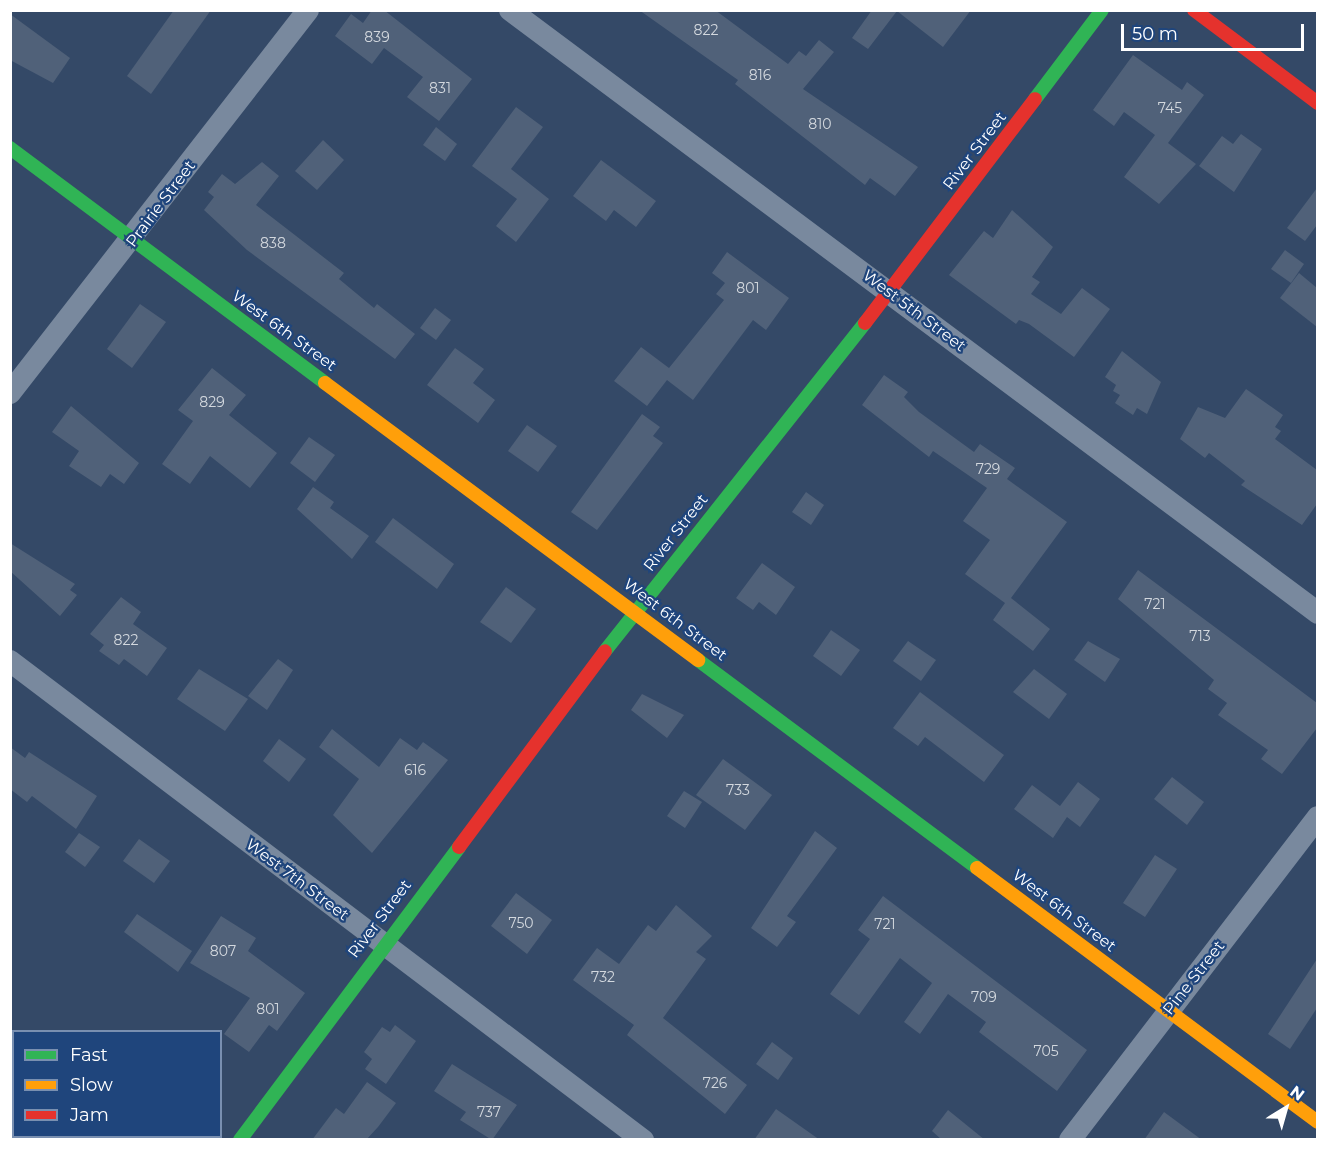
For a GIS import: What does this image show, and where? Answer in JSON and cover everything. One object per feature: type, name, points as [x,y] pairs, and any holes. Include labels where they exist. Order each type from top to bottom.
[{"type":"main road","name":"River Street","points":[[240,1140],[381,945],[636,611],[889,292],[1102,10]]},
{"type":"main road","points":[[1194,10],[1317,103]]},
{"type":"main road","name":"West 6th Street","points":[[10,148],[636,611],[1317,1122]]},
{"type":"street","name":"Prairie Street","points":[[10,393],[134,240],[308,10]]},
{"type":"street","name":"West 5th Street","points":[[510,10],[1317,613]]},
{"type":"street","name":"West 7th Street","points":[[10,661],[381,945],[643,1140]]},
{"type":"street","name":"Pine Street","points":[[1070,1140],[1317,817]]},
{"type":"building","points":[[174,10],[211,10],[151,94],[127,76]]},
{"type":"building","points":[[372,10],[384,10],[472,79],[439,121],[407,97],[423,77],[384,48],[372,64],[335,36],[351,14],[363,23]]},
{"type":"building","points":[[639,10],[715,10],[788,64],[799,51],[806,56],[819,40],[834,52],[803,89],[918,167],[895,196],[870,178],[865,185],[735,84],[738,80]]},
{"type":"building","points":[[872,10],[971,10],[943,47],[897,11],[868,49],[852,38]]},
{"type":"building","points":[[10,14],[70,58],[53,83],[10,60]]},
{"type":"building","points":[[1133,55],[1182,90],[1187,82],[1204,95],[1168,143],[1196,164],[1159,204],[1124,177],[1155,135],[1124,112],[1114,126],[1093,110]]},
{"type":"building","points":[[516,107],[543,127],[511,169],[549,199],[516,242],[496,226],[517,199],[472,166]]},
{"type":"building","points":[[436,127],[457,144],[445,161],[423,145]]},
{"type":"building","points":[[1241,134],[1262,149],[1234,192],[1199,166],[1222,136],[1233,144]]},
{"type":"building","points":[[323,140],[344,160],[317,190],[295,171]]},
{"type":"building","points":[[601,160],[656,201],[636,227],[614,210],[606,221],[573,196]]},
{"type":"building","points":[[262,162],[279,176],[256,205],[344,273],[339,279],[374,308],[377,304],[415,334],[395,359],[247,250],[204,210],[214,197],[208,192],[222,174],[235,184]]},
{"type":"building","points":[[1317,188],[1317,225],[1305,241],[1287,228]]},
{"type":"building","points":[[1012,210],[1053,247],[1032,277],[1040,282],[1031,294],[1061,314],[1082,288],[1110,309],[1074,357],[1029,324],[1019,320],[1016,324],[949,275],[984,231],[993,238]]},
{"type":"building","points":[[1285,250],[1304,264],[1291,283],[1271,269]]},
{"type":"building","points":[[727,252],[789,298],[766,330],[753,320],[693,400],[667,380],[647,406],[614,381],[641,347],[669,368],[724,300],[716,294],[725,283],[712,273]]},
{"type":"building","points":[[1299,273],[1317,288],[1317,327],[1280,298]]},
{"type":"building","points":[[140,304],[166,322],[132,368],[107,349]]},
{"type":"building","points":[[435,308],[451,320],[436,340],[420,328]]},
{"type":"building","points":[[455,348],[484,369],[473,383],[495,400],[478,423],[427,385]]},
{"type":"building","points":[[1122,351],[1161,382],[1147,414],[1137,408],[1133,415],[1115,403],[1120,395],[1113,391],[1116,385],[1105,377]]},
{"type":"building","points":[[212,368],[246,395],[229,415],[277,453],[250,488],[210,456],[190,484],[162,464],[193,421],[178,410]]},
{"type":"building","points":[[884,375],[908,392],[904,397],[919,412],[974,452],[980,444],[1015,468],[1007,479],[1067,522],[1011,598],[1050,629],[1033,651],[993,620],[1005,603],[965,574],[990,540],[963,521],[987,488],[933,451],[929,457],[862,405]]},
{"type":"building","points":[[1246,389],[1283,415],[1275,427],[1281,431],[1275,439],[1317,470],[1317,504],[1302,525],[1241,485],[1245,481],[1209,453],[1205,458],[1180,439],[1198,407],[1225,418]]},
{"type":"building","points":[[71,406],[139,463],[124,484],[110,474],[101,487],[69,466],[79,451],[52,432]]},
{"type":"building","points":[[642,414],[660,427],[653,436],[663,443],[597,530],[571,512]]},
{"type":"building","points":[[527,425],[557,446],[538,472],[508,451]]},
{"type":"building","points":[[309,437],[335,455],[315,482],[290,463]]},
{"type":"building","points":[[313,487],[334,502],[330,508],[369,536],[352,559],[297,509]]},
{"type":"building","points":[[806,492],[824,505],[811,525],[792,512]]},
{"type":"building","points":[[393,518],[454,564],[437,589],[375,542]]},
{"type":"building","points":[[10,543],[75,584],[70,590],[77,595],[60,616],[10,571]]},
{"type":"building","points":[[762,563],[795,587],[776,615],[759,602],[753,610],[736,598]]},
{"type":"building","points":[[1138,570],[1317,703],[1317,728],[1282,774],[1261,759],[1268,750],[1218,715],[1227,703],[1208,689],[1214,680],[1118,599]]},
{"type":"building","points":[[506,587],[536,609],[511,643],[480,622]]},
{"type":"building","points":[[121,597],[141,612],[133,624],[167,648],[147,676],[124,659],[119,665],[99,651],[104,645],[90,634]]},
{"type":"building","points":[[831,630],[860,650],[841,676],[813,656]]},
{"type":"building","points":[[908,641],[936,660],[921,681],[893,661]]},
{"type":"building","points":[[1088,641],[1120,659],[1105,682],[1074,660]]},
{"type":"building","points":[[278,659],[293,670],[267,710],[248,696]]},
{"type":"building","points":[[199,669],[248,699],[225,731],[177,699]]},
{"type":"building","points":[[1034,669],[1067,694],[1049,719],[1013,692]]},
{"type":"building","points":[[920,692],[1004,755],[984,782],[925,737],[918,746],[893,728]]},
{"type":"building","points":[[642,694],[684,715],[667,738],[631,710]]},
{"type":"building","points":[[332,729],[379,767],[400,738],[417,750],[423,742],[448,760],[372,853],[333,815],[359,779],[319,747]]},
{"type":"building","points":[[279,739],[306,759],[289,782],[263,761]]},
{"type":"building","points":[[10,747],[25,758],[29,752],[97,796],[76,829],[32,796],[27,802],[10,789]]},
{"type":"building","points":[[723,759],[772,795],[745,830],[696,795]]},
{"type":"building","points":[[1172,777],[1204,802],[1187,825],[1154,799]]},
{"type":"building","points":[[1078,782],[1100,799],[1080,827],[1067,817],[1053,838],[1014,809],[1032,785],[1060,806]]},
{"type":"building","points":[[684,791],[702,802],[685,828],[667,816]]},
{"type":"building","points":[[815,831],[837,848],[787,916],[796,922],[777,947],[751,928]]},
{"type":"building","points":[[79,833],[100,847],[85,867],[65,852]]},
{"type":"building","points":[[139,839],[170,861],[154,883],[123,861]]},
{"type":"building","points":[[1155,855],[1177,869],[1145,917],[1123,903]]},
{"type":"building","points":[[516,893],[552,920],[527,954],[491,926]]},
{"type":"building","points":[[883,896],[1087,1050],[1057,1091],[979,1032],[986,1022],[948,994],[920,1034],[904,1022],[932,983],[900,958],[859,1015],[830,994],[870,939],[858,930]]},
{"type":"building","points":[[676,905],[712,936],[696,952],[706,959],[663,1018],[747,1085],[725,1114],[627,1035],[634,1025],[573,980],[597,948],[619,964],[648,925],[656,931]]},
{"type":"building","points":[[137,914],[192,951],[178,972],[124,932]]},
{"type":"building","points":[[221,916],[256,938],[248,951],[305,993],[277,1031],[269,1025],[249,1052],[224,1034],[250,998],[190,963]]},
{"type":"building","points":[[1317,959],[1317,1008],[1290,1049],[1268,1034]]},
{"type":"building","points":[[395,1025],[416,1041],[386,1084],[365,1069],[372,1059],[364,1052],[382,1027],[390,1032]]},
{"type":"building","points":[[772,1042],[793,1058],[778,1080],[756,1064]]},
{"type":"building","points":[[452,1064],[517,1105],[492,1140],[460,1120],[466,1112],[434,1091]]},
{"type":"building","points":[[367,1082],[396,1103],[366,1140],[312,1140],[336,1108],[344,1114]]},
{"type":"building","points":[[776,1109],[820,1140],[754,1140]]},
{"type":"building","points":[[948,1110],[985,1140],[942,1140],[932,1131]]},
{"type":"building","points":[[1164,1112],[1202,1140],[1144,1140]]},
{"type":"traffic: fast","points":[[1035,99],[1102,10]]},
{"type":"traffic: fast","points":[[10,148],[325,383]]},
{"type":"traffic: fast","points":[[605,651],[865,323]]},
{"type":"traffic: fast","points":[[698,660],[977,868]]},
{"type":"traffic: fast","points":[[240,1140],[459,847]]},
{"type":"traffic: slow","points":[[325,383],[698,660]]},
{"type":"traffic: slow","points":[[977,868],[1318,1122]]},
{"type":"traffic: jam","points":[[1194,10],[1318,103]]},
{"type":"traffic: jam","points":[[865,323],[1035,99]]},
{"type":"traffic: jam","points":[[459,847],[605,651]]}]
